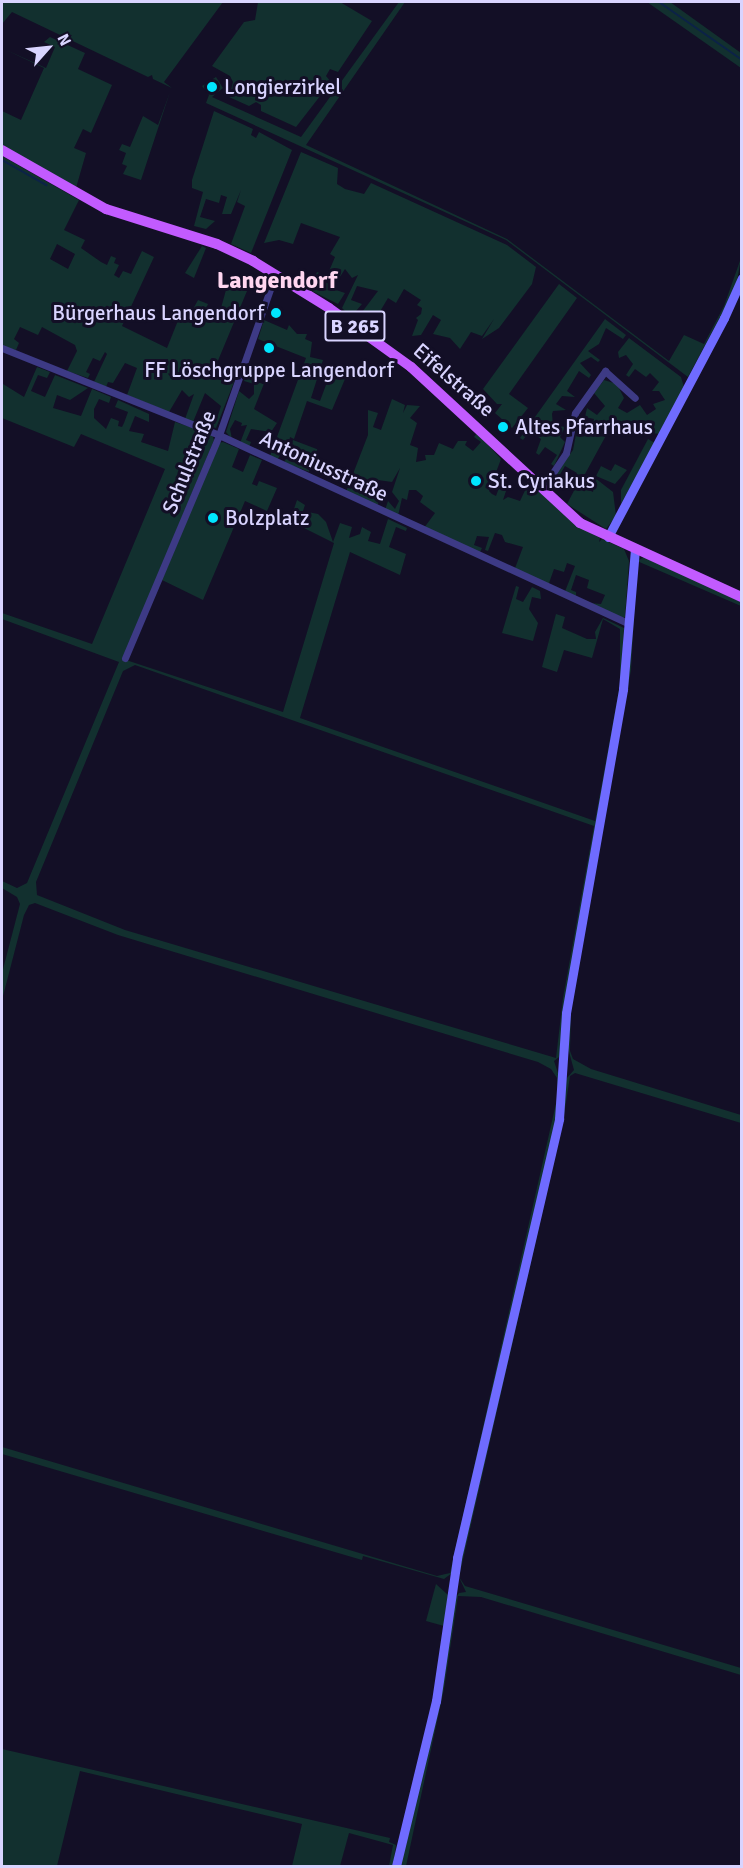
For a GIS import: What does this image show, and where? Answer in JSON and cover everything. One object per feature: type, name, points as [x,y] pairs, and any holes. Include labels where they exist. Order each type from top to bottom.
[{"type":"main road","name":"Eifelstraße","points":[[2,150],[98,205],[217,244],[275,275],[411,368],[580,523],[608,537]]},
{"type":"main road","name":"B 265","points":[[608,537],[741,597]]},
{"type":"street","name":"Schulstraße","points":[[125,658],[219,435],[275,275]]},
{"type":"street","points":[[608,537],[713,339],[741,278]]},
{"type":"street","name":"Antoniusstraße","points":[[2,348],[219,435],[629,624]]},
{"type":"street","points":[[542,489],[566,453],[575,413],[605,371],[635,399]]},
{"type":"street","points":[[396,1866],[436,1701],[457,1558],[559,1119],[566,1013],[623,689],[635,549]]},
{"type":"green space","points":[[2,2],[223,2],[164,82],[172,88],[153,79],[152,75],[148,77],[12,12],[2,24]]},
{"type":"green space","points":[[258,2],[340,2],[372,21],[338,72],[330,69],[326,76],[331,82],[296,127],[261,111],[261,105],[256,102],[249,106],[229,97],[233,82],[230,76],[212,66],[244,22],[255,20]]},
{"type":"green space","points":[[399,2],[405,2],[306,145],[507,239],[669,361],[684,335],[704,344],[724,306],[741,258],[736,287],[688,377],[506,240],[206,103],[209,95],[202,86],[216,77],[223,88],[212,97],[301,137]]},
{"type":"green space","points":[[647,2],[670,2],[741,53],[741,68]]},
{"type":"green space","points":[[50,37],[85,53],[78,69],[112,85],[91,133],[83,129],[74,148],[86,153],[76,188],[2,145],[2,111],[21,120],[44,68],[4,49],[46,68],[55,47],[44,42]]},
{"type":"green space","points":[[170,92],[141,180],[123,174],[127,166],[122,164],[126,153],[119,150],[122,144],[130,147],[143,116],[158,125]]},
{"type":"green space","points":[[214,111],[253,129],[251,135],[256,138],[259,132],[292,150],[251,253],[231,244],[245,206],[237,202],[241,190],[231,214],[222,214],[227,197],[221,195],[219,203],[206,199],[200,217],[215,221],[206,229],[194,226],[203,192],[192,188],[192,180]]},
{"type":"green space","points":[[301,152],[338,168],[337,184],[345,189],[364,194],[371,183],[507,245],[536,267],[532,284],[499,328],[482,339],[494,319],[482,336],[471,332],[460,349],[450,338],[433,334],[441,320],[433,315],[421,335],[412,336],[418,320],[416,318],[421,314],[422,308],[417,305],[421,300],[404,289],[396,303],[388,298],[369,330],[356,320],[378,291],[357,286],[351,300],[362,304],[351,317],[342,308],[358,275],[352,278],[345,269],[336,283],[332,282],[330,288],[345,293],[338,304],[310,290],[317,272],[327,276],[335,257],[330,254],[340,237],[301,223],[293,244],[279,240],[264,243]]},
{"type":"green space","points":[[2,156],[79,200],[64,230],[85,240],[81,248],[101,262],[107,265],[111,256],[116,258],[114,263],[119,265],[114,275],[119,278],[123,271],[131,274],[142,251],[154,257],[122,326],[167,348],[179,318],[187,320],[198,300],[208,304],[205,311],[215,314],[221,308],[229,279],[232,286],[238,285],[237,290],[241,286],[247,291],[212,375],[236,377],[216,428],[199,424],[203,413],[212,417],[209,422],[215,424],[221,406],[205,393],[193,422],[185,419],[194,394],[189,397],[182,390],[169,412],[127,395],[137,368],[125,363],[113,383],[108,382],[106,387],[94,382],[107,354],[105,352],[100,361],[93,358],[86,372],[90,374],[88,378],[67,371],[77,351],[75,345],[42,327],[38,335],[20,327],[14,339],[19,343],[16,350],[2,347]],"holes":[[[57,244],[75,254],[68,269],[50,259]]]},
{"type":"green space","points":[[202,246],[206,248],[194,278],[185,273]]},
{"type":"green space","points":[[559,284],[577,298],[509,394],[528,408],[512,428],[495,413],[502,404],[497,404],[483,389]]},
{"type":"green space","points":[[605,319],[626,335],[623,339],[606,328],[599,344],[588,351],[600,360],[598,362],[591,357],[580,363],[591,375],[589,378],[579,371],[567,391],[575,397],[562,396],[556,404],[566,410],[553,411],[552,414],[553,425],[565,427],[560,437],[565,442],[554,466],[551,464],[557,455],[545,447],[539,455],[536,453],[541,439],[530,431],[523,440],[520,438]]},
{"type":"green space","points":[[264,320],[287,330],[289,325],[297,334],[307,334],[305,339],[312,342],[310,357],[323,360],[311,398],[320,401],[332,369],[345,379],[332,410],[307,401],[294,439],[290,437],[289,442],[279,439],[275,452],[281,454],[277,460],[270,456],[306,358],[258,339]]},
{"type":"green space","points":[[629,338],[681,377],[684,387],[661,434],[619,430],[617,434],[609,430],[579,485],[593,492],[595,478],[613,492],[616,516],[606,529],[567,504],[577,485],[573,483],[577,473],[565,466],[559,476],[556,474],[573,450],[577,429],[591,431],[594,419],[585,417],[587,408],[597,415],[605,406],[594,393],[604,380],[617,384],[624,398],[618,408],[627,413],[640,405],[647,415],[656,409],[653,404],[665,400],[659,391],[652,391],[659,382],[650,373],[646,377],[635,369],[629,377],[626,375],[633,364],[626,355],[619,358],[618,352]]},
{"type":"green space","points":[[37,367],[50,372],[47,378],[38,375],[31,391],[45,397],[55,375],[88,388],[70,400],[57,395],[53,408],[81,416],[92,389],[111,397],[109,403],[99,399],[94,409],[94,418],[106,429],[111,418],[119,421],[118,426],[122,427],[124,423],[128,412],[115,407],[118,400],[149,414],[149,422],[135,416],[129,431],[144,434],[141,442],[168,451],[175,422],[212,434],[214,440],[123,659],[283,712],[334,543],[290,521],[297,500],[305,505],[303,511],[318,514],[326,522],[333,542],[340,523],[352,527],[349,538],[360,534],[362,527],[371,532],[368,541],[380,544],[388,519],[407,528],[406,531],[396,527],[389,547],[406,554],[400,575],[350,552],[300,718],[595,821],[620,684],[620,629],[603,619],[592,658],[564,650],[557,672],[542,667],[556,614],[565,617],[562,628],[587,639],[596,639],[595,632],[603,618],[624,628],[621,688],[559,1057],[554,1061],[558,1073],[557,1116],[452,1573],[444,1579],[363,1556],[362,1560],[2,1454],[2,1447],[437,1576],[450,1573],[557,1099],[557,1078],[551,1069],[538,1062],[118,935],[35,903],[29,905],[24,915],[2,1000],[2,973],[20,904],[17,897],[2,888],[2,881],[17,888],[27,883],[119,662],[2,619],[2,613],[92,644],[165,469],[81,434],[74,447],[2,418],[2,379],[3,384],[24,397]],"holes":[[[135,665],[594,826],[563,998],[556,1058],[125,930],[37,895],[36,882],[123,671]]]},
{"type":"green space","points":[[247,373],[259,377],[257,382],[263,384],[265,381],[254,409],[277,423],[271,432],[251,429],[246,440],[251,442],[249,447],[240,443],[247,425],[241,426],[242,423],[235,420],[230,429],[232,439],[226,432],[239,391],[249,399],[254,394],[254,384],[244,381]]},
{"type":"green space","points":[[392,399],[405,405],[403,413],[407,405],[420,406],[410,418],[417,423],[410,445],[418,448],[416,462],[426,460],[425,455],[434,455],[439,443],[453,449],[458,441],[467,441],[465,445],[473,451],[481,442],[474,437],[477,433],[501,459],[489,491],[492,494],[496,496],[499,488],[506,491],[503,500],[508,497],[520,501],[529,482],[573,523],[600,538],[599,542],[602,539],[624,549],[629,561],[625,617],[621,619],[589,603],[601,604],[605,595],[587,588],[589,580],[576,575],[571,590],[576,592],[576,600],[564,594],[575,566],[567,563],[564,572],[554,569],[548,586],[514,571],[523,547],[505,542],[502,535],[495,533],[488,551],[485,550],[489,537],[477,536],[474,545],[482,548],[479,554],[424,528],[435,513],[420,502],[423,496],[416,490],[409,490],[407,500],[402,498],[398,516],[385,510],[388,501],[395,509],[399,501],[392,492],[400,468],[392,482],[378,480],[374,493],[381,497],[377,506],[346,492],[368,435],[368,410],[378,413],[373,427],[381,430]]},
{"type":"green space","points":[[648,439],[655,443],[621,504],[621,490]]},
{"type":"green space","points":[[293,440],[317,449],[309,472],[284,462]]},
{"type":"green space","points":[[223,442],[239,449],[232,467],[243,472],[250,455],[262,460],[252,484],[257,486],[259,481],[277,488],[267,511],[245,501],[203,600],[162,580],[219,443]]},
{"type":"green space","points":[[615,464],[627,470],[615,484],[596,476],[601,466],[611,471]]},
{"type":"green space","points":[[644,557],[741,602],[741,606],[637,561]]},
{"type":"green space","points":[[636,580],[631,670],[571,1011],[570,1051],[573,1059],[591,1069],[741,1115],[741,1123],[575,1073],[570,1076],[563,1122],[459,1577],[465,1586],[741,1668],[741,1675],[481,1597],[458,1596],[444,1689],[406,1866],[400,1866],[437,1708],[454,1600],[459,1593],[466,1592],[458,1575],[561,1120],[566,1079],[574,1070],[566,1041]]},
{"type":"green space","points":[[516,586],[519,587],[516,599],[523,602],[532,587],[540,591],[541,599],[532,597],[529,609],[538,623],[533,641],[502,633]]},
{"type":"green space","points":[[436,1584],[448,1595],[444,1626],[426,1621]]},
{"type":"green space","points":[[2,1749],[390,1838],[389,1842],[396,1845],[393,1866],[389,1866],[393,1845],[349,1833],[340,1866],[292,1866],[302,1824],[80,1771],[57,1866],[2,1866]]},
{"type":"waterway","points":[[659,2],[742,60]]},
{"type":"waterway","points":[[2,160],[46,185]]},
{"type":"place","name":"Longierzirkel","points":[[212,87]]},
{"type":"place","name":"Bürgerhaus Langendorf","points":[[276,313]]},
{"type":"place","name":"FF Löschgruppe Langendorf","points":[[269,348]]},
{"type":"place","name":"Altes Pfarrhaus","points":[[503,427]]},
{"type":"place","name":"St. Cyriakus","points":[[476,481]]},
{"type":"place","name":"Bolzplatz","points":[[213,518]]},
{"type":"district","name":"Langendorf","points":[[277,281]]}]
